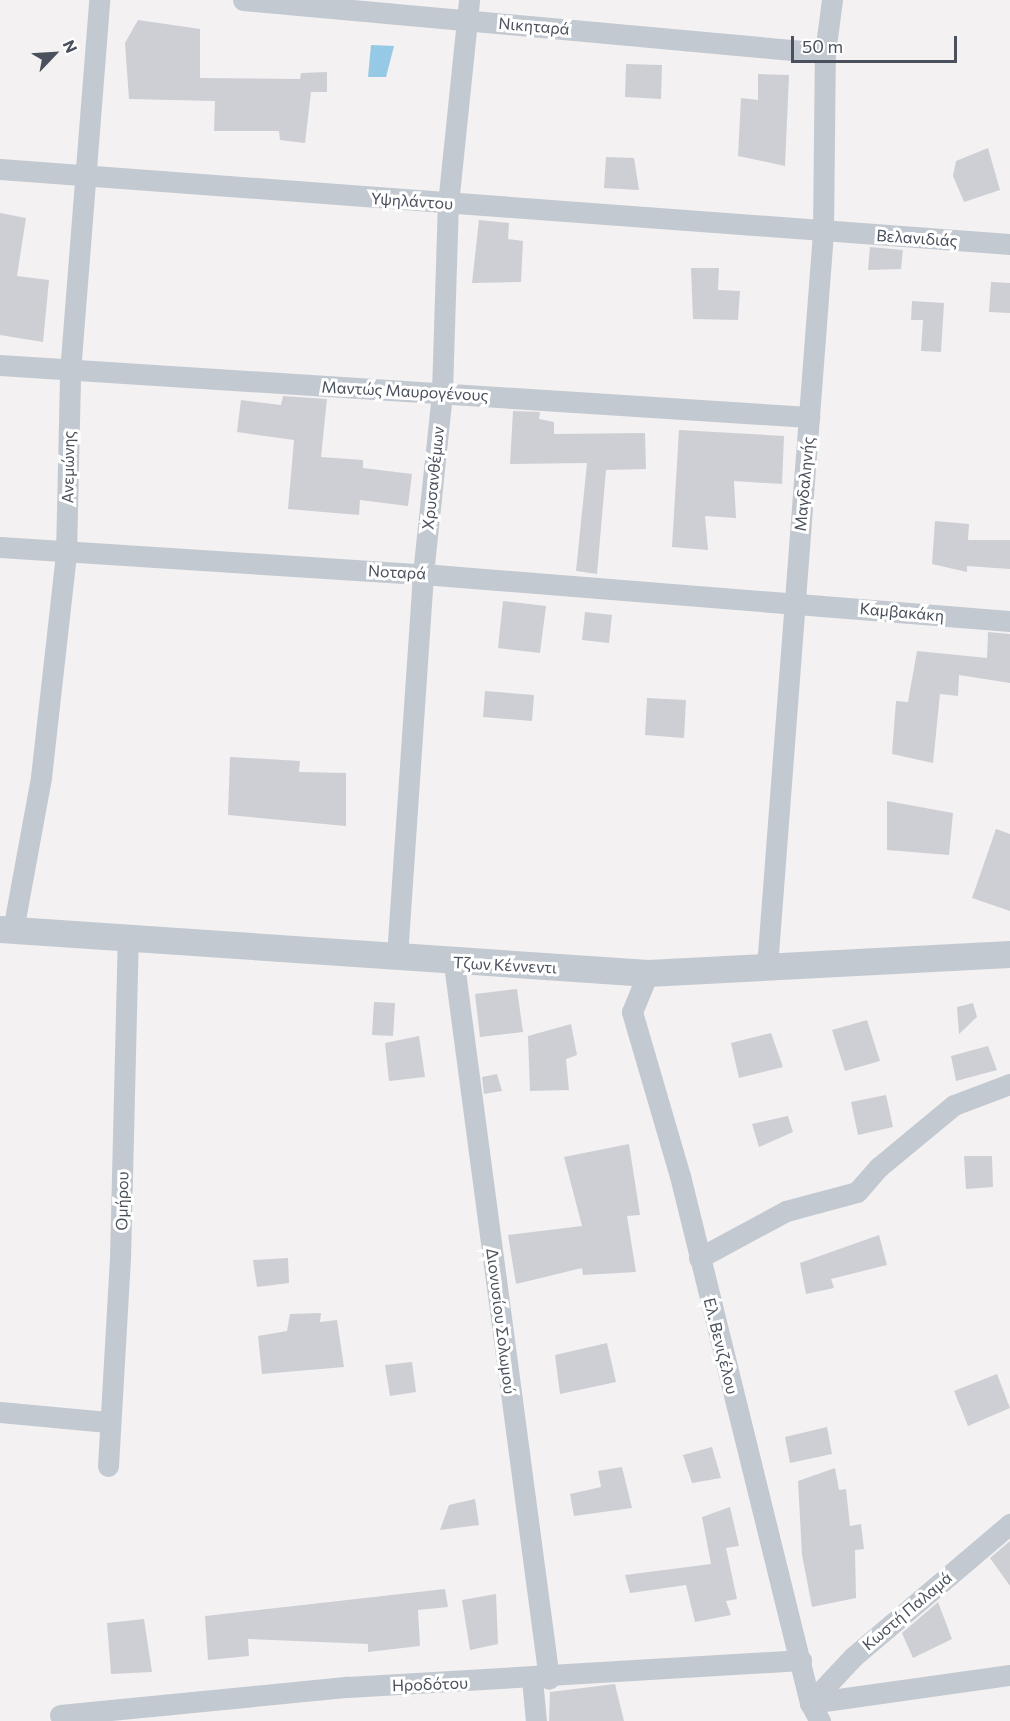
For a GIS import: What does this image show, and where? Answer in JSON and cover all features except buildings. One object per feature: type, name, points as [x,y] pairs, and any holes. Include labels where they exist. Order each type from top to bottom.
[{"type":"street","name":"Ανεμώνης","points":[[6,930],[42,777],[66,554],[70,372],[99,0]]},
{"type":"street","name":"Νικηταρά","points":[[243,0],[469,10],[825,53]]},
{"type":"street","name":"Μαγδαληνής","points":[[767,967],[823,232],[825,53],[832,0]]},
{"type":"street","name":"Χρυσανθέμων","points":[[397,956],[423,574],[442,392],[448,204],[469,10]]},
{"type":"street","name":"Υψηλάντου","points":[[0,169],[823,232]]},
{"type":"street","name":"Βελανιδιάς","points":[[823,232],[1010,244]]},
{"type":"street","name":"Μαντώς Μαυρογένους","points":[[0,365],[70,372],[442,392],[809,417]]},
{"type":"street","name":"Νοταρά","points":[[0,547],[66,554],[423,574],[793,603]]},
{"type":"street","name":"Καμβακάκη","points":[[793,603],[1010,621]]},
{"type":"street","name":"Τζων Κέννεντι","points":[[6,930],[128,936],[397,956],[454,964],[648,972],[1010,954]]},
{"type":"street","name":"Ομήρου","points":[[108,1466],[108,1422],[120,1258],[128,936]]},
{"type":"street","name":"Διονυσίου Σολωμού","points":[[454,964],[541,1679],[536,1721]]},
{"type":"street","name":"Ελ. Βενιζέλου","points":[[648,972],[632,1012],[699,1258],[813,1715]]},
{"type":"street","points":[[699,1258],[786,1211],[857,1192],[879,1167],[954,1105],[1010,1084]]},
{"type":"street","points":[[0,1412],[108,1422]]},
{"type":"street","name":"Κωστή Παλαμά","points":[[813,1715],[853,1657],[1010,1524]]},
{"type":"street","name":"Ηροδότου","points":[[60,1716],[348,1687],[541,1679],[801,1660]]},
{"type":"street","points":[[813,1715],[1010,1675]]},
{"type":"water","points":[[371,45],[394,46],[386,77],[368,77]]}]
